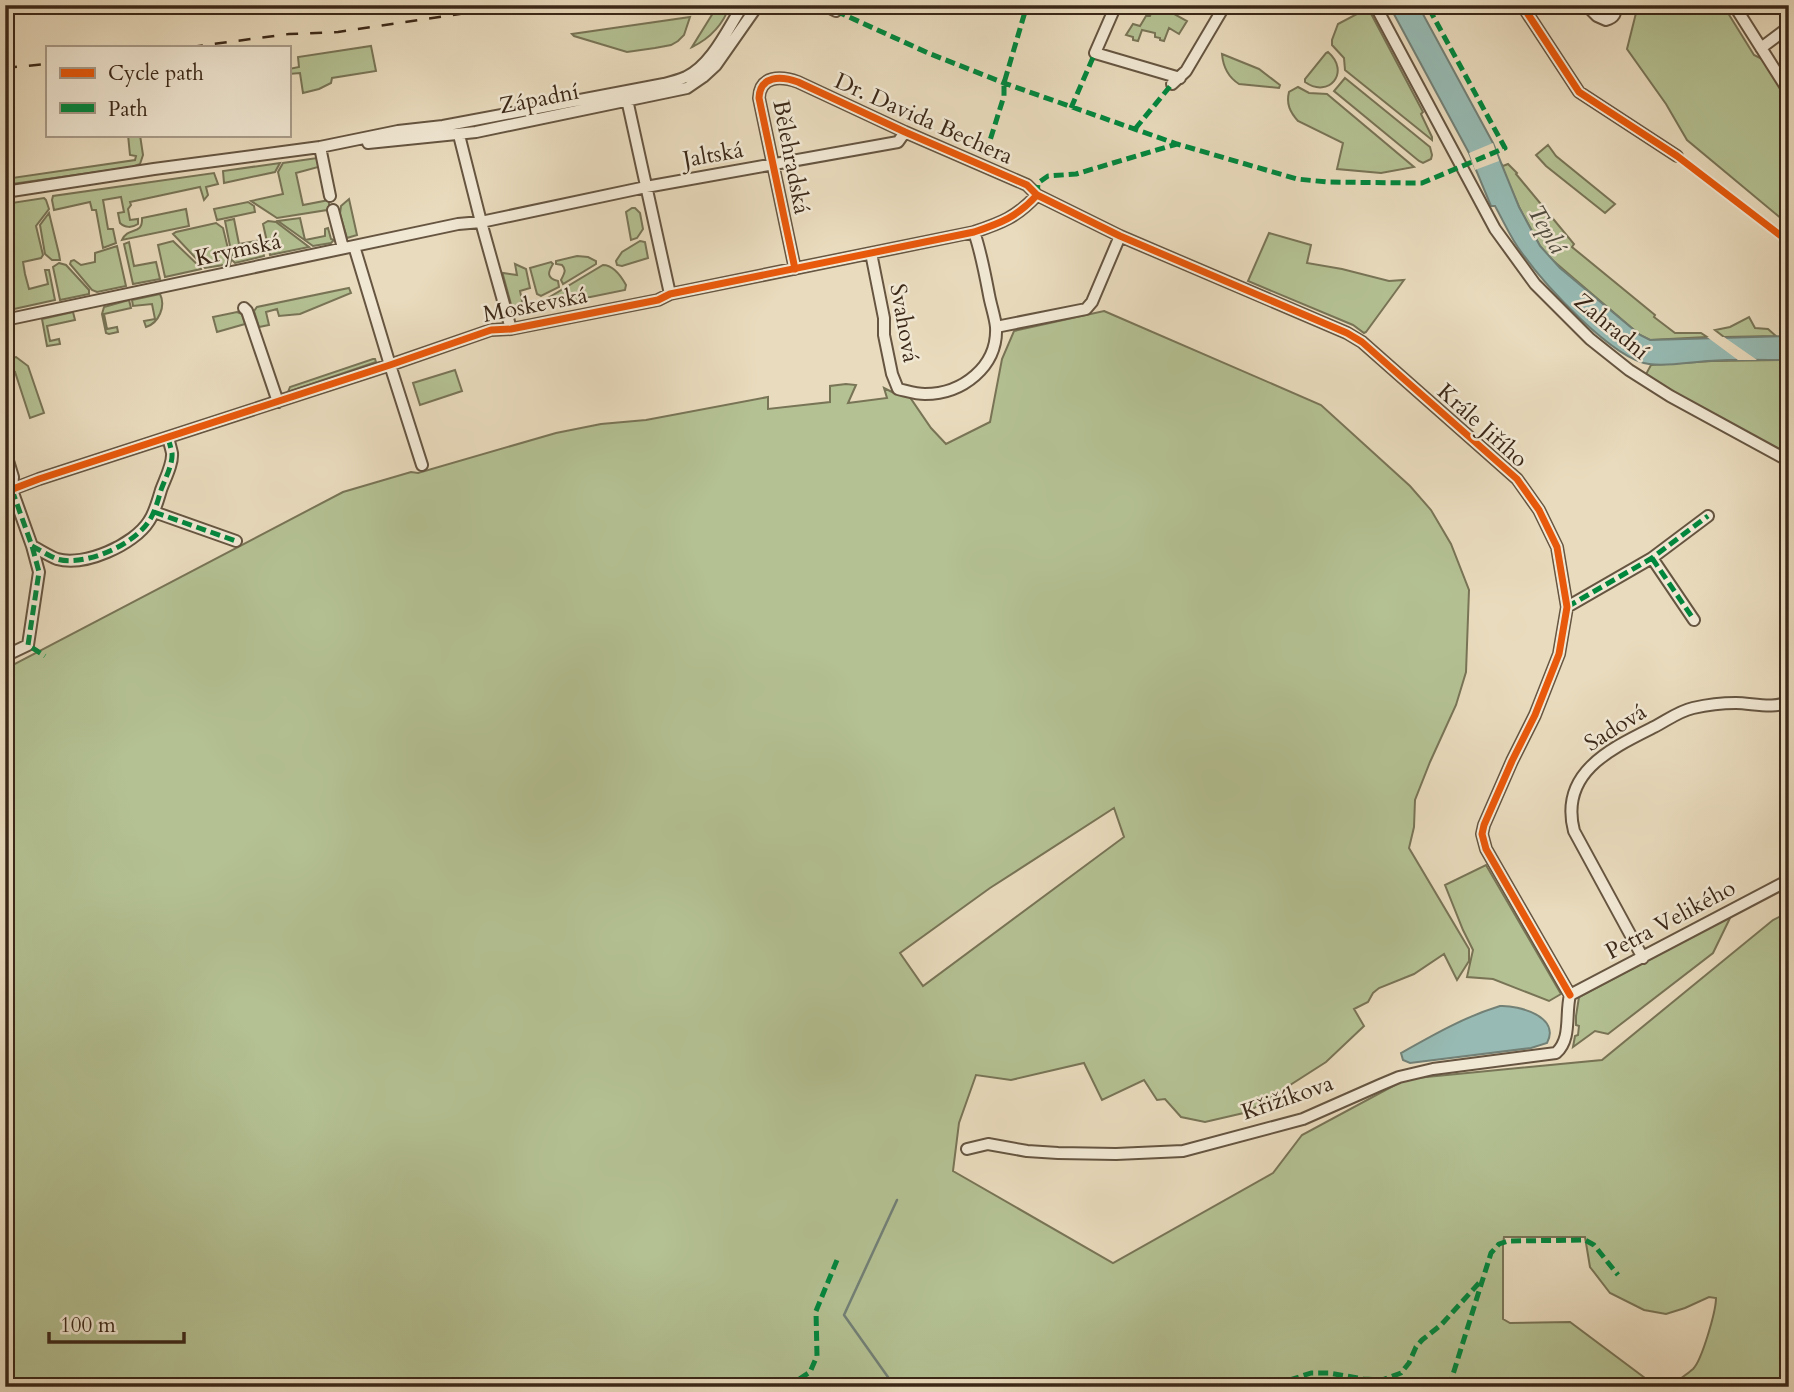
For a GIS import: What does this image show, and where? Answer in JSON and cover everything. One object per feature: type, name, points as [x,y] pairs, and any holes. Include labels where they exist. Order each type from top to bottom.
[{"type":"street","points":[[670,294],[627,97],[687,88],[703,77],[716,65],[745,9],[758,5]]},
{"type":"street","points":[[824,5],[836,11]]},
{"type":"street","points":[[1116,5],[1095,53],[1176,81],[1186,71],[1225,5]]},
{"type":"street","name":"Zahradní","points":[[1375,5],[1495,229],[1535,284],[1590,339],[1629,370],[1789,461]]},
{"type":"street","points":[[1522,5],[1579,92],[1676,156]]},
{"type":"street","points":[[1586,5],[1597,16],[1606,20],[1614,15],[1615,5]]},
{"type":"street","points":[[1734,5],[1789,92]]},
{"type":"street","points":[[1761,48],[1788,28]]},
{"type":"street","name":"Bělehradská","points":[[791,80],[780,77],[770,80],[759,89],[759,97],[795,269]]},
{"type":"street","name":"Dr. Davida Bechera","points":[[791,80],[1027,185],[1037,195]]},
{"type":"street","name":"Západní","points":[[320,147],[398,131],[627,97]]},
{"type":"street","name":"Západní","points":[[5,192],[320,147],[459,135],[627,97]]},
{"type":"street","name":"Západní","points":[[459,135],[461,129],[483,119]]},
{"type":"street","name":"Jaltská","points":[[481,222],[646,187],[898,142],[905,132]]},
{"type":"street","points":[[459,135],[511,328]]},
{"type":"street","points":[[320,147],[330,196]]},
{"type":"street","name":"Moskevská","points":[[9,491],[491,330],[658,300],[670,294],[974,232],[998,224],[1024,209],[1037,195]]},
{"type":"street","name":"Krále Jiřího","points":[[1037,195],[1120,236],[1347,333],[1362,342],[1517,479],[1539,510],[1557,547],[1567,607],[1559,654],[1482,834],[1486,849],[1570,995]]},
{"type":"street","points":[[333,210],[359,264],[422,465]]},
{"type":"street","name":"Krymská","points":[[5,320],[458,224],[481,222]]},
{"type":"street","name":"Svahová","points":[[871,253],[884,318],[884,335],[898,389],[922,394],[934,393],[972,379],[990,358],[994,344],[996,327],[979,244],[974,232]]},
{"type":"street","points":[[996,327],[1086,309],[1092,302],[1120,236]]},
{"type":"street","points":[[244,308],[278,402]]},
{"type":"street","points":[[32,546],[57,559],[77,559],[111,550],[140,532],[154,512],[173,456],[168,437]]},
{"type":"street","points":[[5,450],[13,477],[9,491]]},
{"type":"street","points":[[5,478],[32,546],[39,572],[28,645],[5,656]]},
{"type":"street","points":[[154,512],[236,541]]},
{"type":"street","points":[[1567,607],[1652,558],[1708,516]]},
{"type":"street","points":[[1652,558],[1694,620]]},
{"type":"street","points":[[39,572],[57,559]]},
{"type":"street","name":"Sadová","points":[[1643,957],[1574,831],[1570,811],[1577,782],[1619,744],[1687,710],[1732,703],[1780,705],[1789,701]]},
{"type":"street","name":"Petra Velikého","points":[[1570,995],[1789,880]]},
{"type":"street","name":"Křižíkova","points":[[967,1149],[988,1144],[1058,1153],[1183,1152],[1303,1119],[1371,1088],[1414,1073],[1556,1054],[1565,1039],[1570,995]]},
{"type":"green space","points":[[718,5],[730,5],[724,19],[711,35],[692,47]]},
{"type":"green space","points":[[1154,5],[1187,21],[1179,34],[1169,28],[1164,41],[1155,37],[1155,33],[1142,30],[1138,41],[1126,35],[1133,24],[1140,26],[1146,16],[1150,16]]},
{"type":"green space","points":[[1638,5],[1723,5],[1754,55],[1789,73],[1789,225],[1687,140],[1666,104],[1627,49]]},
{"type":"green space","points":[[1368,8],[1423,112],[1421,114],[1432,140],[1345,70],[1344,58],[1332,45],[1338,24]]},
{"type":"green space","points":[[690,17],[684,35],[678,41],[655,48],[627,52],[572,34]]},
{"type":"green space","points":[[371,46],[376,71],[332,78],[331,83],[303,93],[300,73],[290,74],[290,69],[299,67],[298,57]]},
{"type":"green space","points":[[1328,52],[1335,60],[1337,68],[1334,81],[1322,87],[1305,82],[1305,79]]},
{"type":"green space","points":[[1222,54],[1259,69],[1280,85],[1279,88],[1239,84],[1227,71]]},
{"type":"green space","points":[[1345,78],[1430,147],[1431,159],[1423,163],[1419,161],[1334,91]]},
{"type":"green space","points":[[1298,87],[1309,93],[1327,94],[1414,167],[1381,173],[1337,169],[1343,143],[1298,121],[1291,111],[1288,104],[1289,92]]},
{"type":"green space","points":[[128,136],[140,136],[143,155],[140,164],[132,167],[5,185],[5,179],[135,160],[136,156],[130,155]]},
{"type":"green space","points":[[1548,145],[1556,156],[1615,204],[1605,213],[1546,166],[1536,155]]},
{"type":"green space","points":[[317,158],[322,166],[296,173],[303,205],[329,200],[327,210],[277,218],[251,201],[283,194],[278,172],[283,163]]},
{"type":"green space","points":[[1499,161],[1503,166],[1508,164],[1517,173],[1574,244],[1572,247],[1655,315],[1654,317],[1675,333],[1701,333],[1707,337],[1650,340],[1640,335],[1550,258],[1540,246]]},
{"type":"green space","points":[[280,163],[275,172],[224,183],[223,171]]},
{"type":"green space","points":[[214,173],[218,184],[206,187],[208,195],[204,200],[200,187],[130,202],[130,220],[138,219],[138,224],[133,226],[126,227],[120,223],[118,213],[124,212],[121,197],[103,200],[108,229],[113,229],[116,243],[103,248],[96,210],[92,210],[90,202],[54,210],[52,200],[53,196]]},
{"type":"green space","points":[[44,198],[49,209],[36,226],[43,255],[41,258],[23,262],[29,289],[48,284],[45,270],[49,270],[55,300],[5,311],[5,204]]},
{"type":"green space","points":[[349,199],[357,235],[347,238],[340,214],[341,206]]},
{"type":"green space","points":[[248,202],[254,206],[255,212],[217,220],[214,209]]},
{"type":"green space","points":[[632,208],[640,213],[643,229],[637,238],[631,240],[626,212]]},
{"type":"green space","points":[[186,209],[189,226],[122,240],[128,233],[140,227],[142,218]]},
{"type":"green space","points":[[49,213],[60,260],[52,260],[45,254],[40,225]]},
{"type":"green space","points":[[300,218],[305,240],[325,236],[325,229],[328,228],[331,239],[334,240],[313,246],[278,221]]},
{"type":"green space","points":[[234,219],[239,244],[261,240],[264,256],[235,263],[233,261],[225,221]]},
{"type":"green space","points":[[268,221],[276,222],[309,247],[270,255],[263,224]]},
{"type":"green space","points":[[216,223],[223,228],[231,261],[230,264],[205,268],[173,234]]},
{"type":"green space","points":[[1269,233],[1311,245],[1307,263],[1389,281],[1404,280],[1364,333],[1353,325],[1248,281]]},
{"type":"green space","points":[[173,241],[201,269],[165,277],[158,245]]},
{"type":"green space","points":[[640,241],[645,242],[648,258],[617,265],[616,261],[622,252]]},
{"type":"green space","points":[[129,242],[134,266],[156,262],[160,279],[133,284],[124,244]]},
{"type":"green space","points":[[117,246],[126,286],[97,292],[92,290],[70,264],[71,261],[81,265],[95,262],[95,253]]},
{"type":"green space","points":[[577,256],[588,257],[596,261],[596,264],[563,284],[561,280],[565,272],[562,265],[556,264],[556,261]]},
{"type":"green space","points":[[551,262],[553,264],[549,274],[558,281],[559,287],[541,296],[537,294],[530,268]]},
{"type":"green space","points":[[59,263],[66,265],[89,290],[89,294],[60,300],[53,267]]},
{"type":"green space","points":[[515,264],[526,269],[530,288],[520,291],[523,305],[512,308],[503,273],[517,275]]},
{"type":"green space","points":[[603,265],[619,275],[626,285],[625,290],[546,306],[548,298]]},
{"type":"green space","points":[[349,288],[351,293],[300,314],[279,316],[277,309],[266,312],[269,325],[259,327],[254,311],[257,307]]},
{"type":"green space","points":[[160,294],[160,314],[155,322],[146,327],[144,321],[155,319],[152,304],[133,306],[132,300]]},
{"type":"green space","points":[[129,300],[131,308],[104,314],[107,329],[117,327],[118,332],[106,333],[102,314],[104,307]]},
{"type":"green space","points":[[1104,311],[1321,405],[1410,486],[1431,510],[1451,544],[1469,590],[1466,672],[1456,705],[1415,800],[1414,827],[1409,848],[1469,949],[1469,961],[1457,980],[1444,954],[1414,974],[1379,988],[1368,1002],[1354,1009],[1364,1026],[1326,1062],[1248,1112],[1205,1122],[1181,1117],[1165,1099],[1157,1100],[1144,1080],[1102,1100],[1084,1063],[1011,1080],[976,1075],[959,1123],[953,1171],[1113,1263],[1273,1173],[1302,1135],[1406,1079],[1602,1060],[1773,920],[1789,912],[1789,1387],[1670,1387],[1697,1364],[1708,1335],[1716,1298],[1709,1297],[1666,1314],[1644,1310],[1610,1293],[1590,1267],[1585,1237],[1504,1237],[1503,1319],[1510,1323],[1570,1322],[1657,1387],[5,1387],[5,669],[343,492],[556,433],[601,424],[646,420],[768,397],[768,409],[830,402],[830,386],[846,384],[856,385],[848,403],[887,398],[884,388],[909,396],[931,428],[946,444],[990,422],[1002,359],[1014,331]],"holes":[[[1114,808],[1124,837],[923,986],[900,953],[990,888]]]},
{"type":"green space","points":[[73,312],[75,320],[47,326],[50,341],[59,339],[60,344],[47,346],[42,319]]},
{"type":"green space","points":[[237,312],[242,314],[245,324],[217,332],[213,317]]},
{"type":"green space","points":[[1749,317],[1755,328],[1768,329],[1776,336],[1724,337],[1715,330],[1730,327]]},
{"type":"green space","points":[[16,357],[28,366],[44,413],[30,418],[15,372],[5,375],[6,360]]},
{"type":"green space","points":[[373,359],[376,362],[288,392],[290,387]]},
{"type":"green space","points":[[1789,360],[1789,458],[1645,376],[1651,365]]},
{"type":"green space","points":[[455,370],[462,391],[420,405],[413,383]]},
{"type":"green space","points":[[1486,865],[1561,994],[1549,1001],[1493,979],[1467,977],[1473,950],[1445,885]]},
{"type":"green space","points":[[1731,916],[1713,953],[1608,1034],[1595,1031],[1573,1047],[1575,1036],[1578,1035],[1576,1016],[1579,997]]},
{"type":"water","points":[[1389,5],[1418,5],[1493,143],[1519,207],[1540,246],[1560,268],[1640,335],[1650,340],[1789,336],[1789,360],[1728,360],[1656,365],[1634,359],[1598,335],[1532,266],[1514,242],[1495,206],[1491,206],[1469,153]]},
{"type":"water","points":[[1500,1006],[1536,1014],[1548,1026],[1550,1034],[1547,1043],[1531,1048],[1410,1063],[1403,1060],[1401,1053],[1461,1021]]},
{"type":"pier","points":[[1493,143],[1499,161],[1475,170],[1469,153]]},
{"type":"pier","points":[[1707,337],[1724,337],[1757,360],[1738,360]]},
{"type":"waterway","points":[[895,1387],[844,1315],[897,1200]]},
{"type":"tunnel","points":[[1677,156],[1789,242]]},
{"type":"railway","points":[[199,46],[289,34],[338,32],[521,5]]},
{"type":"railway","points":[[5,68],[46,64]]},
{"type":"marked path","points":[[986,153],[1004,96],[1004,83],[1027,5]]},
{"type":"marked path","points":[[836,11],[928,53],[1004,83],[1177,144],[1297,179],[1422,183],[1505,148],[1427,5]]},
{"type":"marked path","points":[[1071,108],[1095,53]]},
{"type":"marked path","points":[[1135,129],[1172,84]]},
{"type":"marked path","points":[[1037,195],[1038,183],[1048,176],[1076,174],[1177,144]]},
{"type":"marked path","points":[[32,546],[57,559],[81,560],[108,552],[142,530],[155,510],[171,462],[168,437]]},
{"type":"marked path","points":[[12,490],[39,572],[28,645],[45,656]]},
{"type":"marked path","points":[[154,512],[236,541]]},
{"type":"marked path","points":[[1567,607],[1652,558],[1708,516]]},
{"type":"marked path","points":[[1652,558],[1694,620]]},
{"type":"marked path","points":[[1449,1387],[1491,1253],[1499,1244],[1508,1241],[1585,1240],[1594,1245],[1618,1275]]},
{"type":"marked path","points":[[787,1387],[810,1372],[817,1356],[816,1311],[837,1260]]},
{"type":"marked path","points":[[1276,1387],[1311,1373],[1382,1380],[1401,1373],[1422,1340],[1441,1325],[1479,1283]]},
{"type":"marked path","points":[[1043,1387],[1092,1382],[1173,1387]]},
{"type":"cycle path","points":[[1522,5],[1579,92],[1677,156],[1789,242]]},
{"type":"cycle path","points":[[795,269],[759,98],[763,85],[778,78],[798,82],[1027,185],[1037,195],[1120,236],[1347,333],[1362,342],[1517,479],[1539,510],[1557,547],[1567,607],[1559,654],[1482,834],[1486,849],[1570,995]]},
{"type":"cycle path","points":[[5,492],[491,330],[511,329],[658,300],[670,294],[974,232],[1008,218],[1023,209],[1037,195]]},
{"type":"water label","name":"Teplá","points":[[1547,229]]}]
